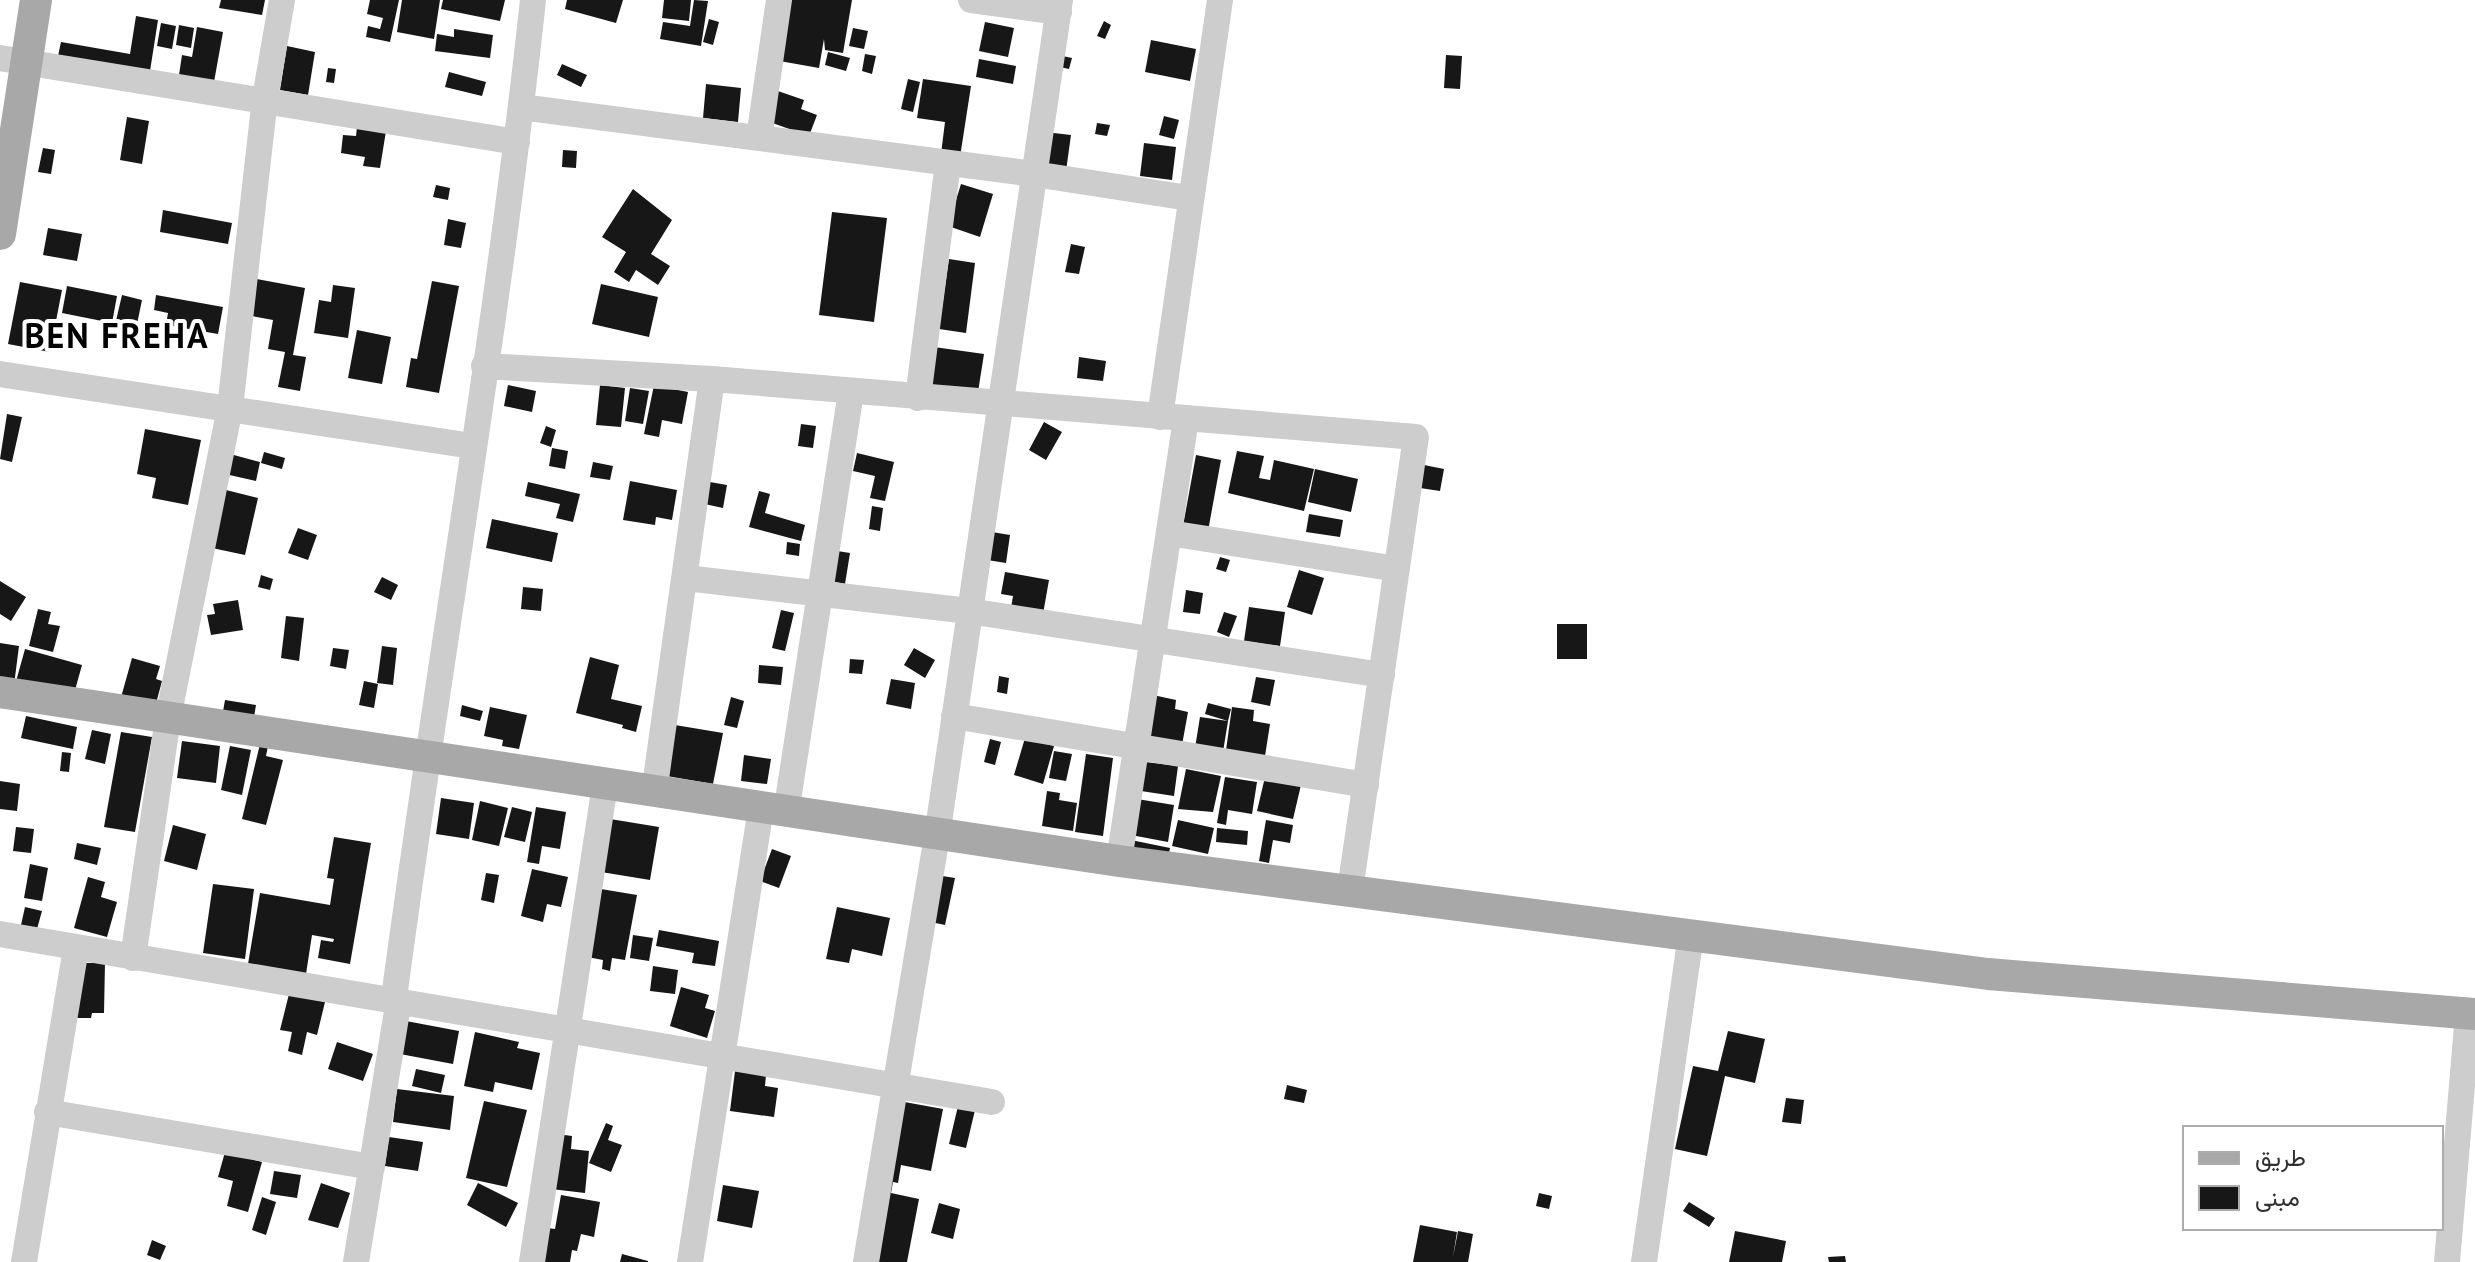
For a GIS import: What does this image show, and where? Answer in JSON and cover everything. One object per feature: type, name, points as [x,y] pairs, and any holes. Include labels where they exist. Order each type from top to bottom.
[{"type":"main road","points":[[0,234],[13,60],[36,0]]},
{"type":"main road","points":[[0,692],[937,836],[1119,861],[1988,974],[2472,1014]]},
{"type":"street","points":[[133,958],[168,718],[230,408],[265,98],[282,0]]},
{"type":"street","points":[[356,1262],[396,999],[425,758],[517,142],[533,0]]},
{"type":"street","points":[[759,138],[779,0]]},
{"type":"street","points":[[866,1262],[937,836],[1060,6],[971,0]]},
{"type":"street","points":[[1119,861],[1169,533],[1173,418],[1189,198],[1220,0]]},
{"type":"street","points":[[13,60],[265,98],[517,142]]},
{"type":"street","points":[[521,107],[1034,174],[1189,198]]},
{"type":"street","points":[[918,398],[948,163]]},
{"type":"street","points":[[484,366],[712,379],[1416,437],[1350,890]]},
{"type":"street","points":[[0,374],[472,446]]},
{"type":"street","points":[[654,793],[712,379]]},
{"type":"street","points":[[690,1262],[725,1055],[820,593],[851,392]]},
{"type":"street","points":[[1169,533],[1397,569]]},
{"type":"street","points":[[686,578],[969,611],[1382,675]]},
{"type":"street","points":[[954,716],[1366,785]]},
{"type":"street","points":[[532,1262],[605,785]]},
{"type":"street","points":[[0,934],[992,1102]]},
{"type":"street","points":[[1644,1262],[1691,935]]},
{"type":"street","points":[[24,1262],[76,948]]},
{"type":"street","points":[[2447,1262],[2472,1014]]},
{"type":"street","points":[[47,1112],[372,1167]]},
{"type":"building","points":[[221,0],[265,0],[262,15],[219,8]]},
{"type":"building","points":[[370,0],[399,0],[390,42],[366,37],[368,26],[380,29],[383,18],[367,14]]},
{"type":"building","points":[[402,0],[440,0],[434,39],[397,32]]},
{"type":"building","points":[[443,0],[505,0],[500,21],[441,9]]},
{"type":"building","points":[[567,0],[623,0],[616,23],[565,9]]},
{"type":"building","points":[[664,0],[691,0],[689,21],[662,18]]},
{"type":"building","points":[[694,0],[708,1],[701,46],[660,39],[663,22],[690,26]]},
{"type":"building","points":[[784,0],[852,0],[843,53],[825,50],[824,39],[819,68],[774,60]]},
{"type":"building","points":[[136,16],[158,20],[150,71],[58,56],[61,42],[130,54]]},
{"type":"building","points":[[709,19],[719,22],[713,45],[703,42]]},
{"type":"building","points":[[1104,21],[1111,25],[1105,39],[1097,36]]},
{"type":"building","points":[[985,22],[1014,28],[1008,57],[979,51]]},
{"type":"building","points":[[161,23],[176,26],[172,49],[157,46]]},
{"type":"building","points":[[179,25],[194,28],[191,48],[176,45]]},
{"type":"building","points":[[197,27],[223,32],[214,82],[179,75],[182,55],[192,57]]},
{"type":"building","points":[[853,28],[868,31],[864,49],[849,46]]},
{"type":"building","points":[[454,29],[493,35],[490,58],[435,51],[437,34],[454,37]]},
{"type":"building","points":[[1151,40],[1196,49],[1190,81],[1145,72]]},
{"type":"building","points":[[287,46],[315,52],[308,95],[280,90]]},
{"type":"building","points":[[828,52],[850,58],[846,71],[825,65]]},
{"type":"building","points":[[865,54],[876,56],[872,74],[862,71]]},
{"type":"building","points":[[1058,55],[1072,58],[1069,69],[1055,66]]},
{"type":"building","points":[[1446,55],[1462,56],[1460,89],[1444,88]]},
{"type":"building","points":[[979,59],[1016,66],[1013,84],[976,77]]},
{"type":"building","points":[[562,64],[587,75],[581,87],[557,75]]},
{"type":"building","points":[[328,68],[336,69],[334,83],[326,82]]},
{"type":"building","points":[[449,72],[486,82],[482,96],[445,87]]},
{"type":"building","points":[[908,79],[920,82],[913,112],[901,109]]},
{"type":"building","points":[[923,79],[971,86],[960,157],[941,154],[945,122],[917,118]]},
{"type":"building","points":[[706,84],[741,88],[738,122],[703,118]]},
{"type":"building","points":[[775,90],[804,100],[801,109],[817,115],[809,136],[764,120]]},
{"type":"building","points":[[1164,116],[1179,120],[1174,139],[1159,135]]},
{"type":"building","points":[[127,117],[149,121],[142,164],[120,160]]},
{"type":"building","points":[[1097,123],[1110,125],[1107,136],[1095,134]]},
{"type":"building","points":[[357,127],[386,131],[380,168],[363,166],[365,157],[341,153],[343,135],[356,136]]},
{"type":"building","points":[[1045,132],[1071,135],[1066,171],[1041,167]]},
{"type":"building","points":[[1144,143],[1176,147],[1172,180],[1140,176]]},
{"type":"building","points":[[43,148],[55,150],[51,174],[38,172]]},
{"type":"building","points":[[563,150],[577,151],[576,168],[562,167]]},
{"type":"building","points":[[961,184],[993,194],[980,237],[948,226]]},
{"type":"building","points":[[436,185],[450,188],[448,200],[433,197]]},
{"type":"building","points":[[633,189],[672,220],[651,254],[670,266],[658,285],[636,270],[629,282],[614,272],[626,252],[602,237]]},
{"type":"building","points":[[163,210],[232,223],[228,244],[160,232]]},
{"type":"building","points":[[832,212],[887,218],[874,322],[819,315]]},
{"type":"building","points":[[448,219],[466,223],[461,248],[444,245]]},
{"type":"building","points":[[48,228],[82,234],[77,261],[43,255]]},
{"type":"building","points":[[1071,244],[1085,247],[1079,274],[1065,272]]},
{"type":"building","points":[[949,259],[975,263],[966,333],[939,329]]},
{"type":"building","points":[[252,278],[305,288],[293,355],[306,357],[300,391],[278,387],[285,352],[268,349],[273,320],[246,315]]},
{"type":"building","points":[[432,281],[459,286],[439,393],[406,387],[411,358],[417,359]]},
{"type":"building","points":[[20,282],[62,290],[50,352],[8,344]]},
{"type":"building","points":[[601,284],[658,297],[649,337],[592,324]]},
{"type":"building","points":[[333,285],[355,288],[348,338],[314,333],[319,300],[331,302]]},
{"type":"building","points":[[67,286],[117,296],[112,323],[62,313]]},
{"type":"building","points":[[122,295],[142,300],[136,329],[115,325]]},
{"type":"building","points":[[156,295],[223,307],[218,334],[166,325],[168,313],[154,310]]},
{"type":"building","points":[[357,330],[391,337],[382,384],[348,378]]},
{"type":"building","points":[[934,347],[984,354],[978,392],[929,385]]},
{"type":"building","points":[[1079,357],[1106,361],[1103,381],[1077,378]]},
{"type":"building","points":[[508,385],[536,391],[532,412],[504,406]]},
{"type":"building","points":[[600,385],[625,388],[621,427],[596,425]]},
{"type":"building","points":[[654,385],[688,392],[682,424],[662,420],[659,437],[644,434]]},
{"type":"building","points":[[630,388],[649,391],[643,424],[625,421]]},
{"type":"building","points":[[7,414],[22,417],[12,462],[0,459]]},
{"type":"building","points":[[1044,422],[1062,432],[1046,460],[1029,450]]},
{"type":"building","points":[[801,424],[816,426],[813,448],[798,446]]},
{"type":"building","points":[[546,426],[556,430],[551,447],[540,443]]},
{"type":"building","points":[[145,429],[201,440],[188,505],[152,498],[156,478],[137,474]]},
{"type":"building","points":[[552,448],[568,451],[565,469],[549,466]]},
{"type":"building","points":[[1237,451],[1264,456],[1259,478],[1270,480],[1274,460],[1314,469],[1304,511],[1228,493]]},
{"type":"building","points":[[264,452],[285,458],[282,469],[261,463]]},
{"type":"building","points":[[857,453],[894,462],[885,501],[870,498],[875,476],[853,471]]},
{"type":"building","points":[[230,454],[260,462],[256,481],[225,474]]},
{"type":"building","points":[[1196,455],[1221,460],[1208,531],[1183,526]]},
{"type":"building","points":[[593,462],[613,466],[610,480],[590,477]]},
{"type":"building","points":[[1424,465],[1444,469],[1440,491],[1420,488]]},
{"type":"building","points":[[1315,469],[1358,479],[1351,512],[1308,502]]},
{"type":"building","points":[[630,481],[677,490],[672,520],[656,517],[655,525],[623,520]]},
{"type":"building","points":[[704,481],[727,485],[723,508],[700,503]]},
{"type":"building","points":[[528,482],[580,494],[573,522],[556,518],[560,504],[525,496]]},
{"type":"building","points":[[226,490],[258,498],[245,555],[212,548]]},
{"type":"building","points":[[759,491],[770,494],[765,513],[805,525],[801,541],[749,527]]},
{"type":"building","points":[[872,506],[883,508],[880,531],[869,529]]},
{"type":"building","points":[[1309,514],[1343,520],[1340,537],[1306,532]]},
{"type":"building","points":[[492,519],[558,533],[552,562],[486,548]]},
{"type":"building","points":[[298,528],[317,535],[308,560],[288,553]]},
{"type":"building","points":[[986,531],[1010,535],[1006,563],[981,559]]},
{"type":"building","points":[[787,542],[800,544],[799,556],[786,554]]},
{"type":"building","points":[[831,550],[850,553],[845,584],[826,580]]},
{"type":"building","points":[[1220,557],[1230,560],[1226,572],[1216,569]]},
{"type":"building","points":[[1299,570],[1324,578],[1312,615],[1287,607]]},
{"type":"building","points":[[1005,572],[1049,580],[1043,614],[1011,608],[1013,596],[1001,594]]},
{"type":"building","points":[[261,575],[273,579],[270,590],[258,587]]},
{"type":"building","points":[[382,577],[398,585],[391,600],[374,592]]},
{"type":"building","points":[[0,581],[26,597],[11,621],[0,614]]},
{"type":"building","points":[[523,587],[543,589],[541,611],[521,609]]},
{"type":"building","points":[[1186,590],[1203,593],[1200,614],[1183,612]]},
{"type":"building","points":[[238,600],[243,630],[211,635],[207,615],[215,614],[213,604]]},
{"type":"building","points":[[1249,607],[1285,612],[1280,646],[1244,641]]},
{"type":"building","points":[[38,609],[51,612],[48,624],[60,626],[53,652],[29,646]]},
{"type":"building","points":[[781,610],[794,613],[785,651],[772,648]]},
{"type":"building","points":[[1224,612],[1237,616],[1229,637],[1217,632]]},
{"type":"building","points":[[286,616],[304,618],[299,661],[281,658]]},
{"type":"building","points":[[1557,624],[1587,624],[1587,659],[1557,659]]},
{"type":"building","points":[[0,643],[19,646],[14,685],[0,683]]},
{"type":"building","points":[[382,646],[397,648],[393,685],[377,683]]},
{"type":"building","points":[[333,648],[349,650],[346,669],[330,666]]},
{"type":"building","points":[[914,648],[935,660],[925,678],[904,665]]},
{"type":"building","points":[[25,649],[82,665],[72,701],[15,685]]},
{"type":"building","points":[[590,657],[619,665],[611,699],[642,706],[636,732],[622,728],[623,725],[576,713]]},
{"type":"building","points":[[132,658],[160,666],[156,679],[162,681],[154,711],[120,701]]},
{"type":"building","points":[[850,659],[864,660],[862,674],[849,673]]},
{"type":"building","points":[[759,665],[783,667],[781,685],[758,683]]},
{"type":"building","points":[[999,676],[1009,678],[1007,694],[997,692]]},
{"type":"building","points":[[1256,677],[1275,680],[1270,706],[1251,702]]},
{"type":"building","points":[[891,679],[915,683],[911,709],[886,704]]},
{"type":"building","points":[[364,681],[378,684],[374,708],[359,705]]},
{"type":"building","points":[[1153,695],[1176,700],[1175,709],[1188,712],[1182,745],[1145,738]]},
{"type":"building","points":[[731,697],[744,701],[737,728],[724,725]]},
{"type":"building","points":[[225,700],[256,705],[253,723],[222,717]]},
{"type":"building","points":[[1208,703],[1231,709],[1228,721],[1205,714]]},
{"type":"building","points":[[462,705],[483,711],[480,721],[460,716]]},
{"type":"building","points":[[490,707],[527,715],[519,749],[502,746],[503,740],[484,736]]},
{"type":"building","points":[[1232,707],[1254,710],[1253,721],[1270,724],[1265,756],[1226,750]]},
{"type":"building","points":[[26,716],[77,727],[73,749],[21,738]]},
{"type":"building","points":[[1200,717],[1228,721],[1223,752],[1195,748]]},
{"type":"building","points":[[669,724],[723,733],[713,784],[661,775]]},
{"type":"building","points":[[92,730],[111,734],[105,764],[85,759]]},
{"type":"building","points":[[121,732],[152,737],[135,832],[104,827]]},
{"type":"building","points":[[1025,738],[1054,746],[1043,784],[1014,775]]},
{"type":"building","points":[[990,739],[1001,742],[995,765],[984,762]]},
{"type":"building","points":[[182,741],[220,746],[216,783],[177,778]]},
{"type":"building","points":[[260,744],[268,746],[266,756],[283,760],[266,825],[242,819]]},
{"type":"building","points":[[230,746],[251,750],[242,795],[221,790]]},
{"type":"building","points":[[1054,751],[1072,754],[1066,781],[1049,778]]},
{"type":"building","points":[[62,752],[71,753],[69,772],[60,771]]},
{"type":"building","points":[[1086,754],[1113,758],[1103,836],[1075,832]]},
{"type":"building","points":[[744,755],[771,759],[767,784],[741,781]]},
{"type":"building","points":[[1145,762],[1178,766],[1174,796],[1141,791]]},
{"type":"building","points":[[1186,769],[1221,776],[1213,812],[1178,809]]},
{"type":"building","points":[[1225,777],[1257,782],[1252,814],[1228,810],[1226,825],[1217,823]]},
{"type":"building","points":[[1265,777],[1301,785],[1293,819],[1257,811]]},
{"type":"building","points":[[0,781],[20,784],[17,811],[0,809]]},
{"type":"building","points":[[1047,791],[1060,793],[1059,800],[1077,803],[1073,831],[1042,826]]},
{"type":"building","points":[[441,798],[474,803],[469,839],[436,834]]},
{"type":"building","points":[[1137,799],[1174,805],[1168,842],[1131,835]]},
{"type":"building","points":[[480,801],[508,808],[499,846],[472,840]]},
{"type":"building","points":[[512,807],[532,812],[525,842],[504,837]]},
{"type":"building","points":[[536,807],[566,812],[560,849],[542,846],[539,864],[527,862]]},
{"type":"building","points":[[604,818],[659,827],[650,880],[595,871]]},
{"type":"building","points":[[1178,820],[1214,828],[1208,854],[1172,846]]},
{"type":"building","points":[[1266,820],[1293,825],[1290,843],[1273,840],[1269,863],[1259,861]]},
{"type":"building","points":[[173,825],[206,834],[197,870],[164,861]]},
{"type":"building","points":[[16,827],[34,829],[31,853],[13,851]]},
{"type":"building","points":[[1217,828],[1248,831],[1247,845],[1216,842]]},
{"type":"building","points":[[334,837],[371,843],[350,964],[318,958],[321,940],[333,942],[334,939],[312,935],[306,974],[248,964],[260,893],[330,905],[334,879],[327,878]]},
{"type":"building","points":[[1131,840],[1170,848],[1167,863],[1128,855]]},
{"type":"building","points":[[77,843],[101,848],[97,865],[74,859]]},
{"type":"building","points":[[772,849],[791,856],[779,888],[760,881]]},
{"type":"building","points":[[30,864],[48,868],[42,901],[24,898]]},
{"type":"building","points":[[532,869],[568,877],[561,907],[547,904],[543,922],[521,916]]},
{"type":"building","points":[[486,873],[499,875],[494,903],[481,900]]},
{"type":"building","points":[[936,875],[955,878],[945,925],[926,921]]},
{"type":"building","points":[[88,877],[105,882],[101,897],[117,902],[107,937],[74,928]]},
{"type":"building","points":[[213,884],[254,889],[245,959],[203,953]]},
{"type":"building","points":[[595,888],[637,895],[625,960],[612,958],[610,971],[602,969],[603,960],[582,956]]},
{"type":"building","points":[[25,907],[42,911],[37,929],[21,925]]},
{"type":"building","points":[[837,907],[890,918],[882,956],[852,949],[849,963],[826,959]]},
{"type":"building","points":[[659,930],[719,941],[715,966],[692,963],[694,953],[656,946]]},
{"type":"building","points":[[633,935],[653,938],[649,961],[630,958]]},
{"type":"building","points":[[77,963],[105,963],[104,1013],[92,1013],[91,1018],[75,1018]]},
{"type":"building","points":[[653,966],[678,970],[675,994],[650,991]]},
{"type":"building","points":[[681,987],[709,995],[705,1008],[715,1011],[707,1038],[670,1026]]},
{"type":"building","points":[[289,994],[325,1002],[317,1035],[307,1032],[302,1055],[288,1051],[292,1032],[280,1030]]},
{"type":"building","points":[[406,1021],[459,1031],[453,1064],[400,1054]]},
{"type":"building","points":[[1728,1031],[1765,1039],[1755,1083],[1725,1076],[1707,1156],[1675,1149],[1693,1066],[1718,1071]]},
{"type":"building","points":[[475,1032],[519,1042],[517,1048],[540,1053],[532,1090],[495,1082],[493,1092],[464,1086]]},
{"type":"building","points":[[337,1042],[373,1054],[363,1081],[328,1069]]},
{"type":"building","points":[[416,1069],[445,1075],[441,1093],[412,1086]]},
{"type":"building","points":[[735,1071],[766,1075],[765,1086],[778,1088],[774,1117],[730,1111]]},
{"type":"building","points":[[1287,1085],[1307,1090],[1304,1103],[1284,1099]]},
{"type":"building","points":[[397,1089],[454,1096],[450,1130],[393,1122]]},
{"type":"building","points":[[1786,1098],[1804,1100],[1801,1124],[1782,1122]]},
{"type":"building","points":[[484,1101],[527,1110],[507,1187],[466,1178]]},
{"type":"building","points":[[899,1101],[943,1109],[931,1171],[901,1165],[898,1183],[893,1182],[891,1193],[919,1199],[907,1262],[869,1262]]},
{"type":"building","points":[[958,1106],[975,1110],[966,1148],[949,1144]]},
{"type":"building","points":[[606,1123],[613,1126],[608,1140],[622,1145],[611,1172],[589,1163]]},
{"type":"building","points":[[557,1134],[572,1136],[571,1149],[589,1151],[585,1193],[551,1189]]},
{"type":"building","points":[[389,1137],[423,1142],[418,1171],[385,1166]]},
{"type":"building","points":[[225,1152],[262,1162],[248,1212],[227,1206],[233,1181],[218,1177]]},
{"type":"building","points":[[274,1171],[301,1175],[297,1198],[270,1194]]},
{"type":"building","points":[[321,1183],[350,1193],[338,1228],[308,1220]]},
{"type":"building","points":[[478,1183],[518,1203],[506,1227],[467,1205]]},
{"type":"building","points":[[723,1185],[759,1191],[752,1228],[717,1221]]},
{"type":"building","points":[[1539,1193],[1552,1196],[1549,1209],[1536,1206]]},
{"type":"building","points":[[561,1195],[600,1202],[594,1237],[581,1234],[577,1251],[572,1250],[570,1262],[544,1262],[541,1227],[555,1229]]},
{"type":"building","points":[[262,1197],[276,1202],[266,1235],[252,1230]]},
{"type":"building","points":[[1689,1202],[1715,1218],[1709,1227],[1683,1211]]},
{"type":"building","points":[[939,1203],[960,1209],[953,1239],[931,1233]]},
{"type":"building","points":[[1420,1225],[1457,1232],[1453,1257],[1458,1231],[1473,1234],[1468,1262],[1413,1262]]},
{"type":"building","points":[[1735,1231],[1786,1241],[1782,1262],[1729,1262]]},
{"type":"building","points":[[152,1240],[166,1246],[160,1260],[147,1255]]},
{"type":"building","points":[[622,1254],[648,1261],[648,1262],[620,1262]]},
{"type":"building","points":[[1845,1256],[1846,1262],[1829,1262],[1828,1257]]},
{"type":"district","name":"BEN FREHA","points":[[117,336]]}]
